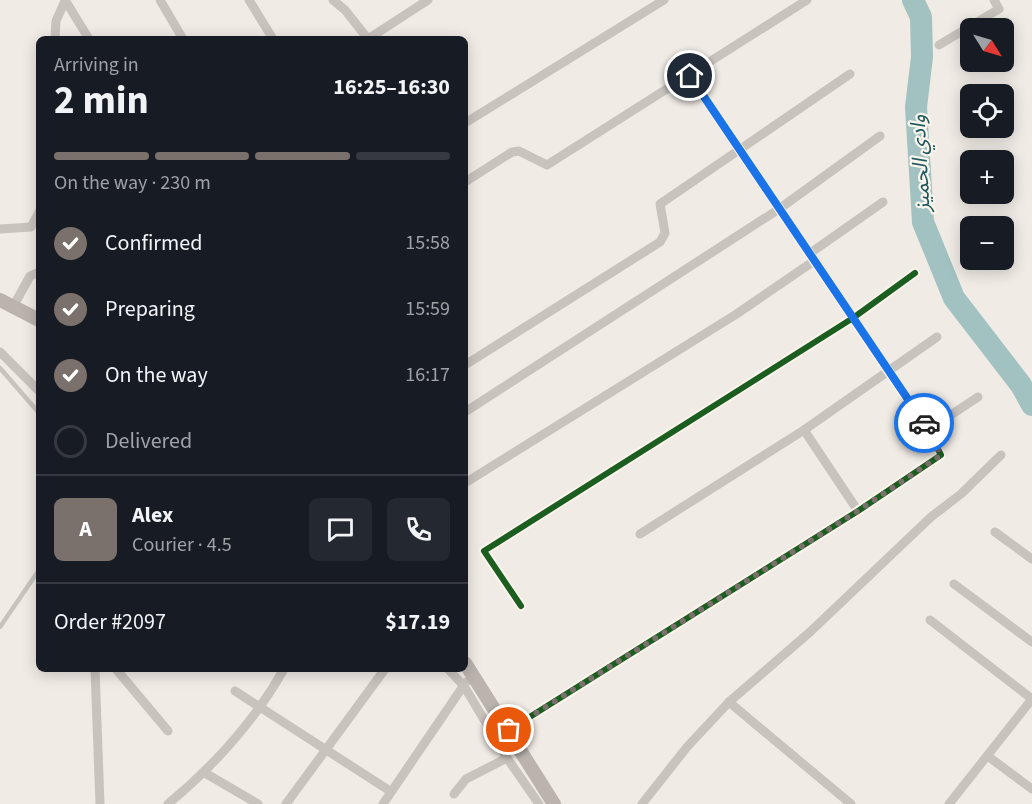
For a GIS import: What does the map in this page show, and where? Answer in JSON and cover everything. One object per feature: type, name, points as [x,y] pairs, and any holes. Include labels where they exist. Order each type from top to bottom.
[{"type":"main road","points":[[0,300],[36,318]]},
{"type":"main road","points":[[468,668],[554,804]]},
{"type":"street","points":[[160,0],[181,36]]},
{"type":"street","points":[[249,0],[271,36]]},
{"type":"street","points":[[333,0],[345,10],[366,36]]},
{"type":"street","points":[[373,36],[428,0]]},
{"type":"street","points":[[468,121],[664,0]]},
{"type":"street","points":[[468,180],[512,152],[519,151],[547,165],[807,0]]},
{"type":"street","points":[[939,45],[999,9],[994,0]]},
{"type":"street","points":[[56,36],[56,21],[65,1]]},
{"type":"street","points":[[65,1],[87,36]]},
{"type":"street","points":[[468,363],[660,242],[665,233],[660,204],[850,74]]},
{"type":"street","points":[[509,730],[858,511],[941,455],[928,430],[690,76]]},
{"type":"street","points":[[468,410],[779,209],[880,136]]},
{"type":"street","points":[[468,481],[735,315],[883,202]]},
{"type":"street","points":[[0,229],[32,227],[36,218]]},
{"type":"street","points":[[13,307],[30,276],[36,273]]},
{"type":"street","points":[[521,606],[484,551],[852,318],[915,273]]},
{"type":"street","points":[[640,534],[804,429],[937,337]]},
{"type":"street","points":[[0,352],[36,388]]},
{"type":"street","points":[[928,430],[978,397]]},
{"type":"street","points":[[804,429],[858,511]]},
{"type":"street","points":[[642,804],[687,747],[729,702],[810,632],[931,517],[961,494],[1000,455]]},
{"type":"street","points":[[995,532],[1032,559]]},
{"type":"street","points":[[954,584],[1032,642]]},
{"type":"street","points":[[930,620],[1032,699],[949,804]]},
{"type":"street","points":[[95,672],[100,804]]},
{"type":"street","points":[[119,672],[168,730]]},
{"type":"street","points":[[168,804],[205,773],[262,707],[282,672]]},
{"type":"street","points":[[286,804],[324,748],[383,672]]},
{"type":"street","points":[[451,672],[464,686],[507,758],[539,804]]},
{"type":"street","points":[[383,804],[390,790],[464,686],[467,672]]},
{"type":"street","points":[[235,691],[390,790]]},
{"type":"street","points":[[729,702],[852,804]]},
{"type":"street","points":[[988,757],[1032,789]]},
{"type":"street","points":[[454,794],[466,779],[507,758]]},
{"type":"street","points":[[205,773],[258,804]]},
{"type":"lane","points":[[0,368],[36,410]]},
{"type":"lane","points":[[0,627],[36,574]]},
{"type":"waterway","name":"وادي الحميز","points":[[913,0],[921,17],[922,57],[916,107],[923,222],[954,298],[1021,385],[1032,405]]},
{"type":"cycle path","points":[[509,730],[858,511],[941,455],[928,430],[690,76]]},
{"type":"cycle path","points":[[521,606],[484,551],[853,318],[915,273]]},
{"type":"way so far","points":[[509,730],[858,511],[941,455],[924,423]]},
{"type":"route","points":[[690,76],[924,423]]}]
